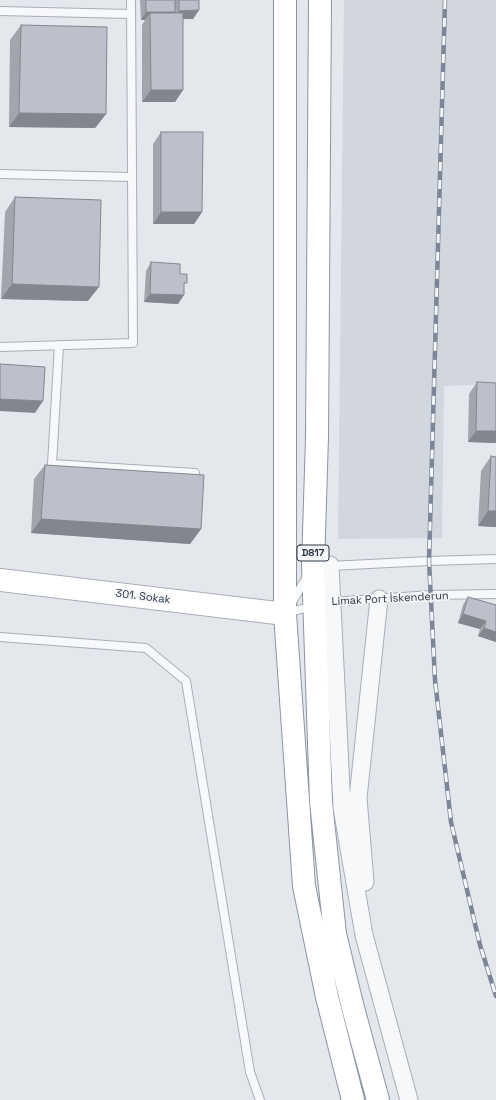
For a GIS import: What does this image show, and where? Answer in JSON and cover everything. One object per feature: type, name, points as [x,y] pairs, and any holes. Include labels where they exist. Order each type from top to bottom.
[{"type":"main road","name":"D817","points":[[285,0],[285,614],[304,886],[327,997],[353,1100]]},
{"type":"main road","name":"D817","points":[[320,0],[317,437],[323,603],[320,802],[336,934],[353,1008],[378,1100]]},
{"type":"main road","points":[[286,189],[319,187]]},
{"type":"main road","name":"301. Sokak","points":[[0,580],[285,614]]},
{"type":"street","points":[[364,935],[365,877],[358,798],[379,600]]},
{"type":"street","points":[[323,603],[342,808],[364,935],[409,1100]]},
{"type":"lane","points":[[0,347],[133,343],[130,0]]},
{"type":"lane","points":[[0,11],[130,14]]},
{"type":"lane","points":[[0,174],[132,177]]},
{"type":"lane","points":[[59,345],[52,464],[195,473]]},
{"type":"lane","points":[[285,614],[321,566],[496,559]]},
{"type":"lane","name":"Limak Port İskenderun","points":[[285,614],[323,603],[431,595],[496,594]]},
{"type":"lane","points":[[0,638],[146,648],[186,680],[250,1072],[260,1100]]},
{"type":"shaded area","points":[[344,0],[496,0],[496,384],[444,386],[442,538],[338,539]]},
{"type":"building","points":[[146,0],[175,0],[175,12],[146,12]]},
{"type":"building","points":[[179,0],[199,0],[199,10],[179,11]]},
{"type":"building","points":[[150,13],[183,13],[183,90],[151,90]]},
{"type":"building","points":[[21,25],[107,27],[106,114],[19,113]]},
{"type":"building","points":[[161,132],[203,132],[202,212],[161,212]]},
{"type":"building","points":[[15,197],[101,200],[99,287],[12,284]]},
{"type":"building","points":[[151,262],[180,264],[180,274],[187,274],[187,283],[184,283],[184,295],[150,294]]},
{"type":"building","points":[[0,364],[45,367],[43,401],[0,399]]},
{"type":"building","points":[[477,382],[496,383],[496,431],[476,431]]},
{"type":"building","points":[[491,456],[496,457],[496,511],[488,511]]},
{"type":"building","points":[[45,465],[204,475],[201,529],[41,519]]},
{"type":"building","points":[[468,597],[496,605],[496,632],[484,628],[486,621],[463,614]]},
{"type":"railway","points":[[445,0],[429,561],[435,680],[451,822],[480,945],[496,996]]}]
